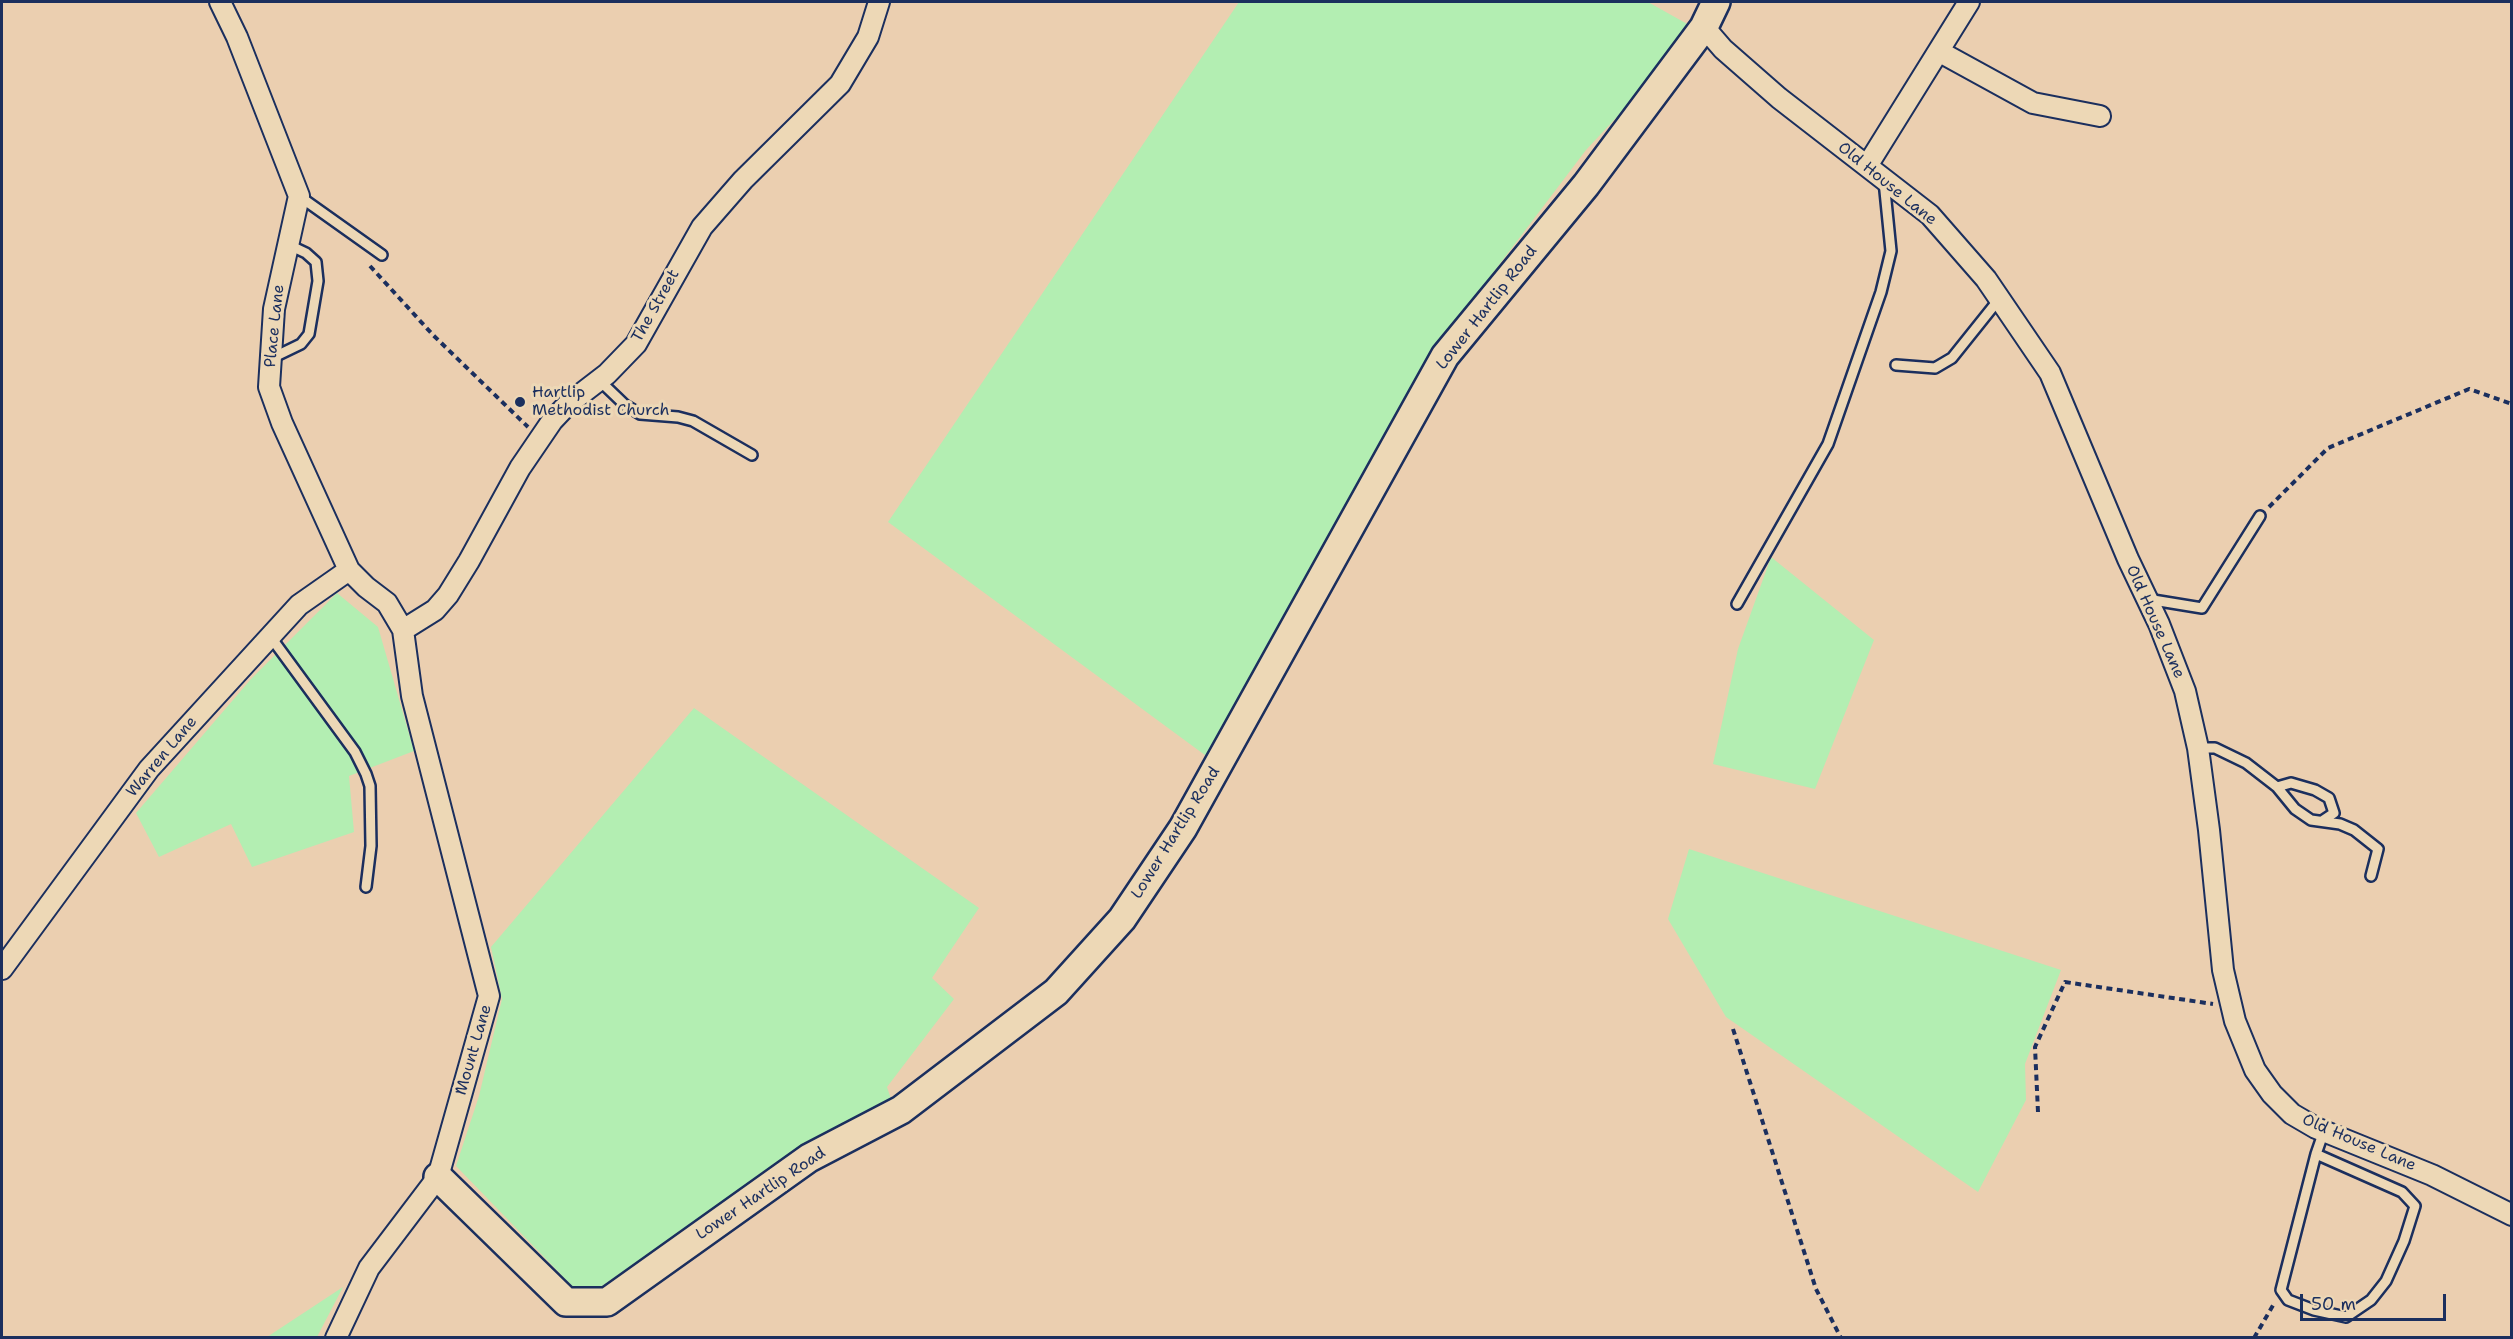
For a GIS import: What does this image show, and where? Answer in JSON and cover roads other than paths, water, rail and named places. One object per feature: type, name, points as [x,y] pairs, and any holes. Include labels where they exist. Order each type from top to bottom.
[{"type":"street","points":[[220,2],[237,37],[299,196]]},
{"type":"street","name":"The Street","points":[[403,630],[435,610],[448,595],[540,438],[568,404],[599,380],[636,344],[702,227],[743,180],[840,84],[868,37],[879,2]]},
{"type":"street","name":"Lower Hartlip Road","points":[[438,1177],[566,1302],[607,1302],[809,1158],[901,1110],[1056,992],[1122,919],[1183,828],[1445,356],[1586,185],[1704,27],[1716,2]]},
{"type":"street","points":[[1867,166],[1969,2]]},
{"type":"street","name":"Old House Lane","points":[[1704,27],[1723,49],[1779,98],[1930,215],[2000,298],[2050,373],[2128,560],[2186,691],[2198,748],[2209,830],[2219,946],[2231,1007],[2255,1070],[2272,1094],[2292,1114],[2324,1131],[2432,1175],[2511,1215]]},
{"type":"street","points":[[1940,52],[2033,103],[2100,116]]},
{"type":"street","name":"Place Lane","points":[[299,196],[286,244],[273,309],[269,387],[282,423],[349,570],[387,603],[403,630]]},
{"type":"street","name":"Warren Lane","points":[[2,969],[149,769],[299,604],[349,570]]},
{"type":"street","name":"Mount Lane","points":[[336,1338],[369,1268],[438,1177],[489,996],[412,696],[403,630]]},
{"type":"lane","points":[[1737,604],[1828,444],[1881,292],[1891,251],[1884,179]]},
{"type":"lane","points":[[299,196],[382,255]]},
{"type":"lane","points":[[270,359],[300,345],[309,334],[318,281],[316,262],[306,253],[286,244]]},
{"type":"lane","points":[[1896,365],[1935,368],[1952,358],[2000,298]]},
{"type":"lane","points":[[599,380],[625,405],[640,414],[678,417],[693,421],[752,456]]},
{"type":"lane","points":[[2147,599],[2202,608],[2260,516]]},
{"type":"lane","points":[[270,636],[355,752],[366,774],[370,786],[371,846],[366,887]]},
{"type":"lane","points":[[2198,748],[2216,748],[2231,754],[2277,787],[2301,813],[2311,820],[2340,824],[2354,830],[2376,846],[2378,853],[2371,876]]},
{"type":"lane","points":[[2277,787],[2291,783],[2315,789],[2329,798],[2334,813],[2322,821]]},
{"type":"lane","points":[[2316,1154],[2402,1192],[2412,1201],[2416,1210],[2386,1281],[2371,1300],[2354,1312],[2340,1317],[2288,1300],[2281,1290],[2316,1154],[2324,1131]]},
{"type":"place","name":"Hartlip Methodist Church","points":[[520,402]]}]
